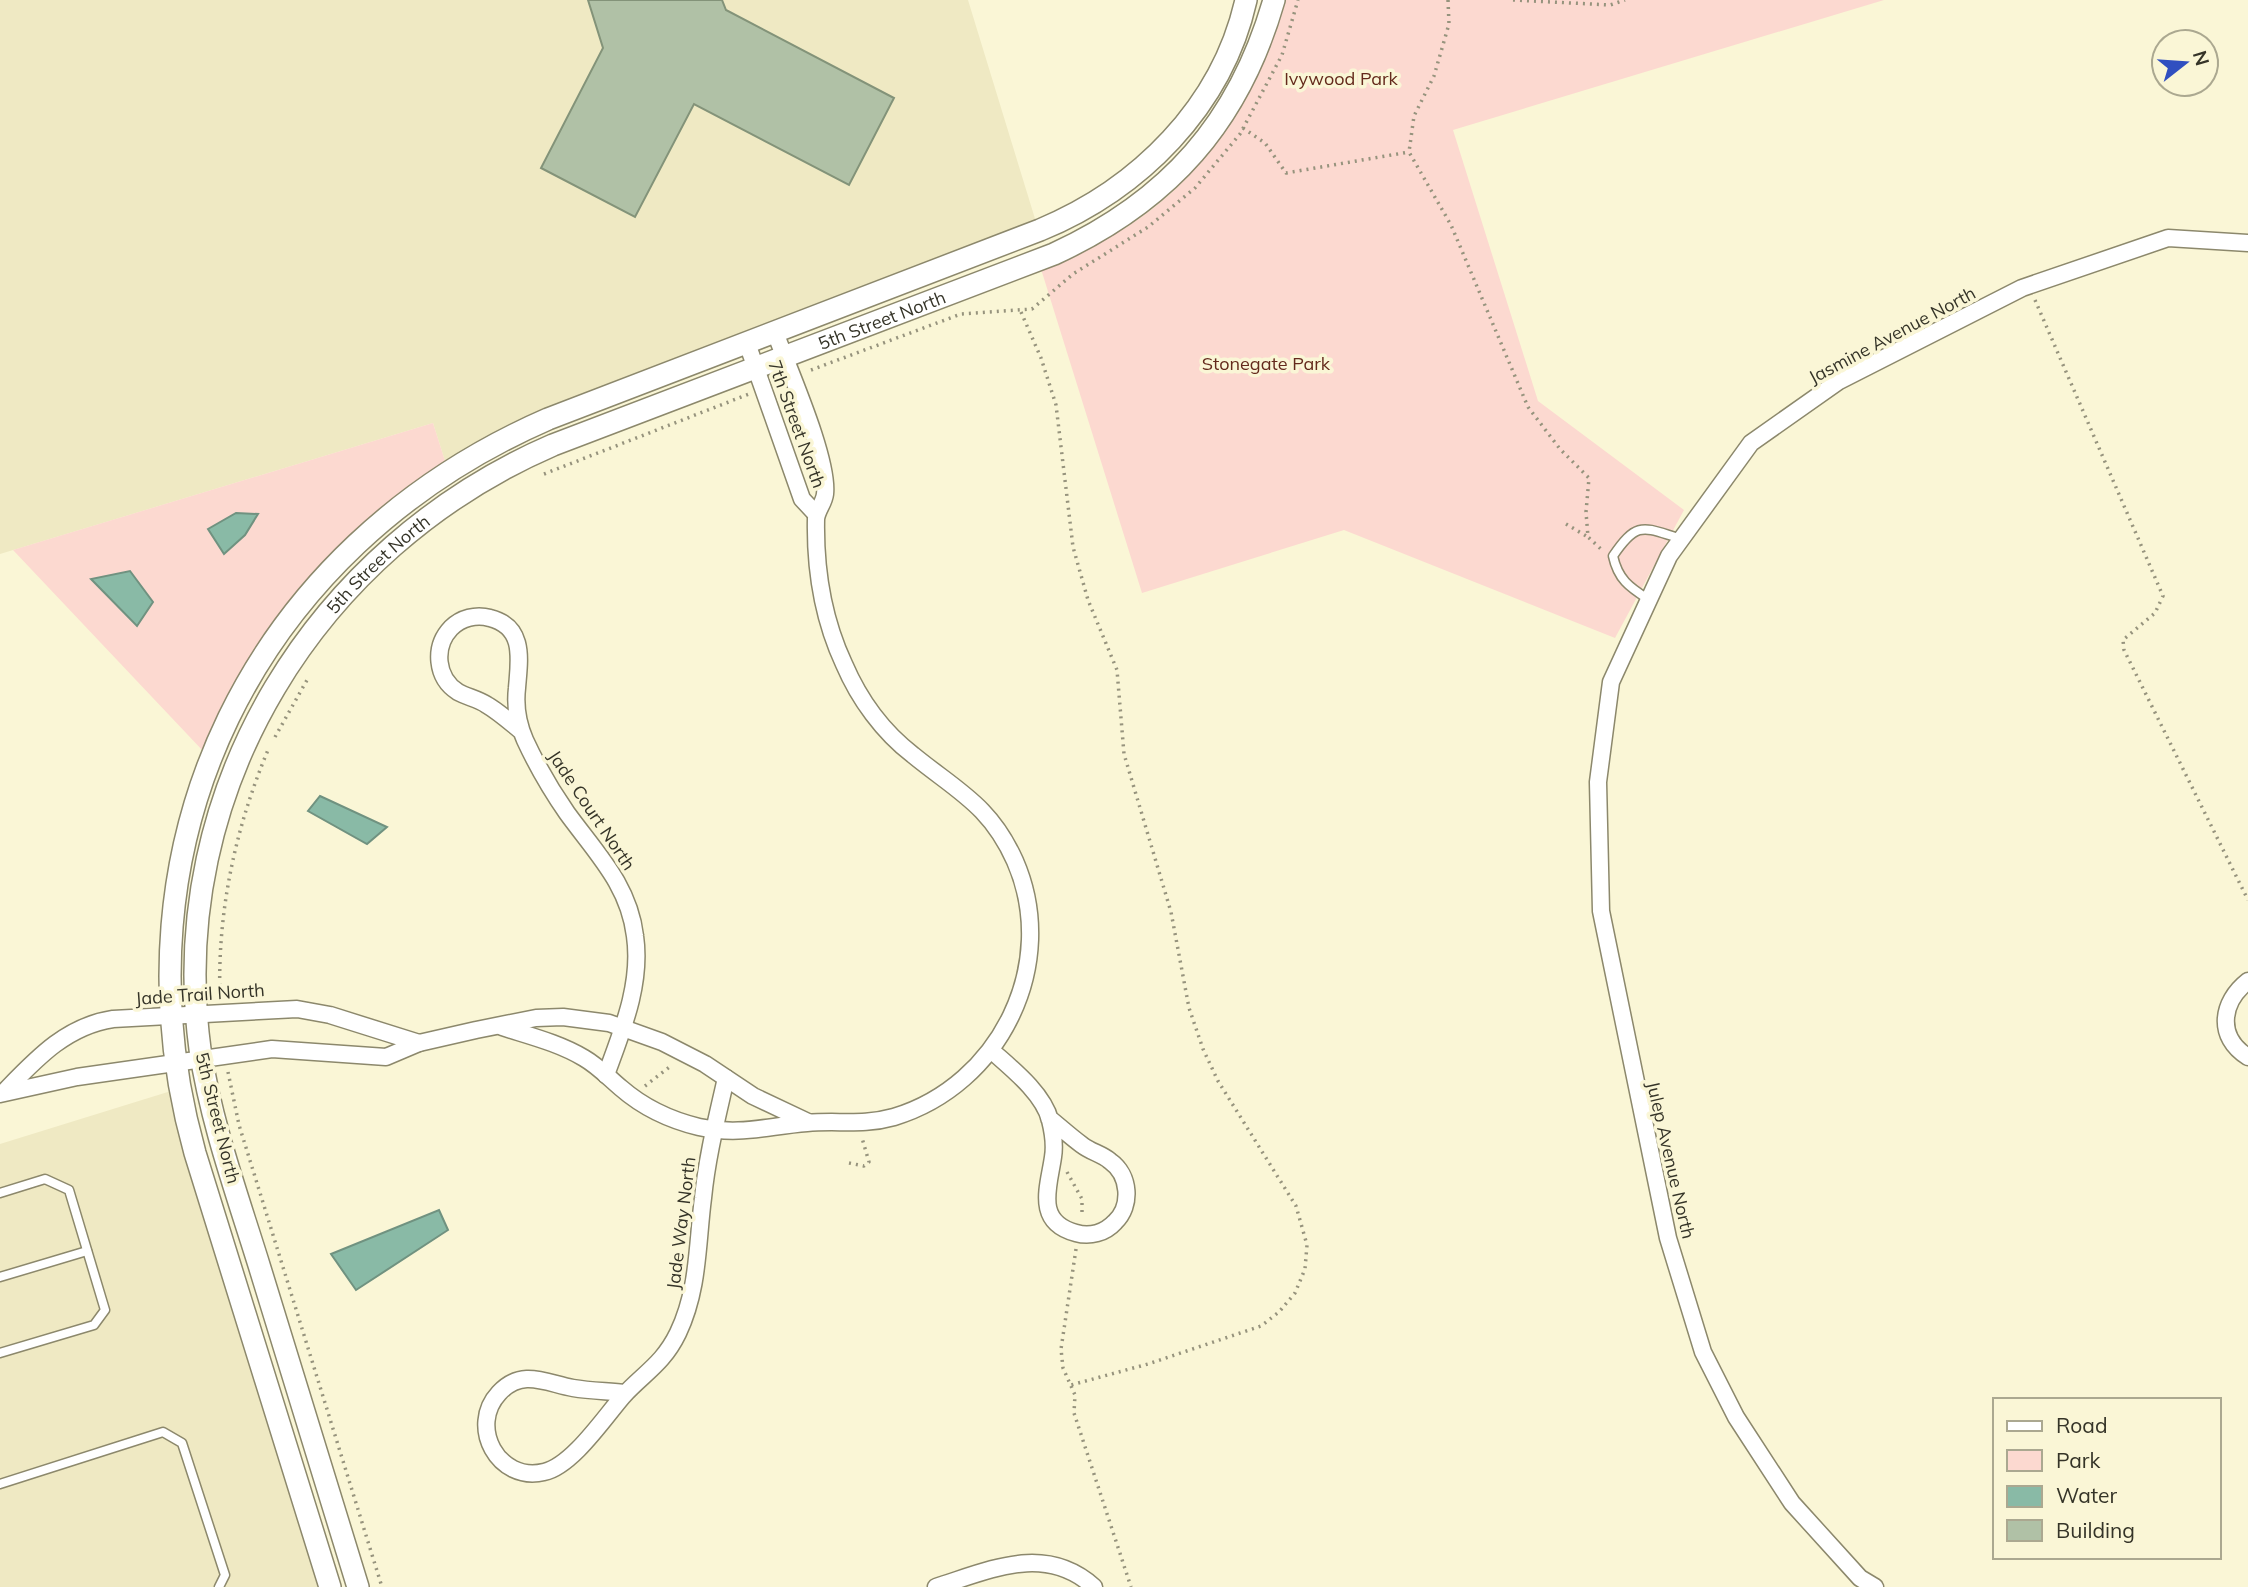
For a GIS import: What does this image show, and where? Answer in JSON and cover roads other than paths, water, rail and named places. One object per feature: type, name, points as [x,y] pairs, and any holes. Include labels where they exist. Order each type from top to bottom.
[{"type":"street","name":"5th Street North","points":[[330,1587],[195,1153],[174,1063],[170,1016],[169,968],[175,892],[198,796],[219,741],[253,672],[315,587],[348,550],[392,510],[440,475],[492,444],[548,419],[1041,230],[1108,196],[1164,148],[1198,108],[1226,57],[1246,0]]},
{"type":"street","name":"5th Street North","points":[[358,1587],[218,1135],[202,1059],[198,1014],[196,971],[202,892],[210,849],[232,778],[252,731],[280,679],[303,643],[346,590],[407,532],[494,473],[553,444],[1054,254],[1102,230],[1137,207],[1185,165],[1224,116],[1255,55],[1273,0]]},
{"type":"street","name":"Jasmine Avenue North","points":[[1612,682],[1669,556],[1751,443],[1839,381],[2028,286],[2168,238],[2248,243]]},
{"type":"street","name":"7th Street North","points":[[775,332],[812,433],[821,466],[825,495],[816,514],[823,603],[849,677],[869,709],[892,736],[914,756],[955,784],[987,816],[1009,848],[1020,873],[1029,922],[1027,967],[1010,1020],[992,1051]]},
{"type":"street","name":"7th Street North","points":[[747,343],[802,499],[816,514]]},
{"type":"street","name":"Jade Court North","points":[[521,731],[486,704],[458,692],[442,673],[439,656],[441,643],[447,632],[460,621],[476,616],[488,617],[505,625],[514,636],[520,654],[517,696],[521,731],[554,794],[610,867],[626,902],[635,935],[633,989],[606,1075]]},
{"type":"street","name":"Julep Avenue North","points":[[1612,682],[1598,782],[1601,911],[1625,1040],[1668,1238],[1703,1352],[1736,1417],[1792,1503],[1860,1578],[1875,1587]]},
{"type":"street","points":[[2248,981],[2235,992],[2226,1011],[2227,1032],[2238,1051],[2248,1057]]},
{"type":"street","name":"Jade Trail North","points":[[1,1091],[54,1044],[78,1029],[103,1021],[265,1008],[308,1010],[419,1043]]},
{"type":"street","name":"Jade Trail North","points":[[1,1091],[225,1055],[293,1048],[359,1057],[386,1056],[419,1043],[548,1017],[595,1020],[623,1027],[674,1047],[760,1100],[808,1122]]},
{"type":"street","name":"Jade Trail North","points":[[502,1027],[565,1048],[649,1108],[677,1121],[714,1129],[754,1131],[808,1122],[864,1123],[904,1114],[949,1090],[992,1051]]},
{"type":"street","points":[[992,1051],[1033,1093],[1049,1118],[1081,1144],[1111,1161],[1122,1175],[1127,1194],[1125,1205],[1118,1220],[1102,1231],[1088,1235],[1069,1231],[1054,1219],[1047,1207],[1046,1188],[1054,1147],[1049,1118]]},
{"type":"street","name":"Jade Way North","points":[[626,1393],[571,1387],[538,1378],[522,1379],[506,1387],[491,1404],[486,1421],[488,1441],[499,1459],[515,1470],[533,1473],[549,1471],[571,1455],[626,1393],[660,1362],[688,1310],[697,1273],[702,1198],[726,1078]]},
{"type":"street","points":[[936,1587],[1031,1561],[1065,1568],[1093,1587]]},
{"type":"lane","points":[[1648,599],[1623,580],[1617,572],[1613,555],[1628,534],[1640,528],[1652,527],[1682,538]]},
{"type":"lane","points":[[0,1193],[45,1179],[69,1190],[105,1310],[94,1325],[0,1353]]},
{"type":"lane","points":[[0,1277],[87,1251]]},
{"type":"lane","points":[[0,1484],[163,1432],[182,1443],[225,1575],[219,1587]]},
{"type":"water","points":[[236,513],[258,514],[245,535],[224,554],[208,529]]},
{"type":"water","points":[[130,571],[153,602],[137,626],[91,579]]},
{"type":"water","points":[[320,796],[387,827],[367,844],[308,811]]},
{"type":"water","points":[[439,1210],[448,1230],[356,1290],[331,1254]]},
{"type":"park label","name":"Ivywood Park","points":[[1341,78]]},
{"type":"park label","name":"Stonegate Park","points":[[1266,363]]}]
